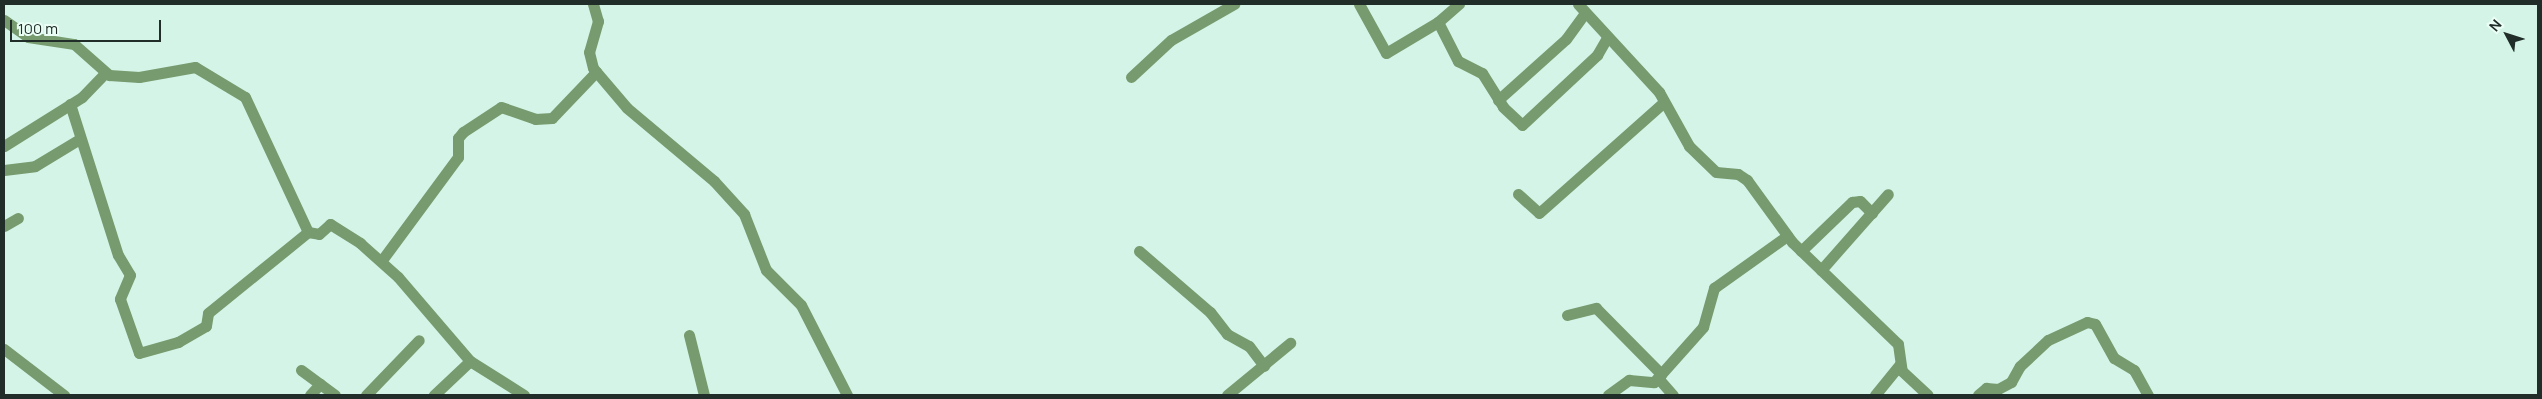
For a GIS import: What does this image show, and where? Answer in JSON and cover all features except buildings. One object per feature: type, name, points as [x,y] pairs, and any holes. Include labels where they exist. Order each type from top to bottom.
[{"type":"street","points":[[594,4],[598,21],[589,52],[596,72],[626,108],[714,180],[744,214],[766,270],[801,306],[844,395]]},
{"type":"street","points":[[1131,77],[1171,40],[1234,4]]},
{"type":"street","points":[[1359,4],[1386,53],[1438,22],[1458,4]]},
{"type":"street","points":[[1578,4],[1664,102],[1689,146],[1716,172],[1742,176],[1801,252],[1898,344],[1900,364],[1928,395]]},
{"type":"street","points":[[1498,100],[1562,43],[1585,13]]},
{"type":"street","points":[[4,20],[28,37],[74,44],[105,73],[139,77],[196,67],[245,97],[308,232],[314,236],[334,225],[382,260],[470,361],[519,394]]},
{"type":"street","points":[[1438,22],[1458,61],[1482,73],[1498,100],[1524,125],[1597,55],[1607,38]]},
{"type":"street","points":[[382,260],[458,157],[458,138],[463,132],[501,107],[535,119],[552,118],[596,72]]},
{"type":"street","points":[[4,147],[70,104],[105,73]]},
{"type":"street","points":[[1518,194],[1539,213],[1664,102]]},
{"type":"street","points":[[70,104],[78,140],[118,255],[130,275],[120,298],[139,353],[178,342],[206,326],[208,313],[308,232]]},
{"type":"street","points":[[4,170],[35,166],[78,140]]},
{"type":"street","points":[[1821,270],[1888,194]]},
{"type":"street","points":[[1801,252],[1852,202],[1860,202],[1872,213]]},
{"type":"street","points":[[4,226],[18,218]]},
{"type":"street","points":[[1608,395],[1628,380],[1654,382],[1703,327],[1714,288],[1787,236]]},
{"type":"street","points":[[1139,251],[1210,312],[1231,337],[1249,346],[1264,366]]},
{"type":"street","points":[[1567,315],[1596,308],[1660,376],[1673,395]]},
{"type":"street","points":[[1978,395],[1986,388],[1998,389],[2010,382],[2020,366],[2048,340],[2087,322],[2095,324],[2114,358],[2134,370],[2148,395]]},
{"type":"street","points":[[689,335],[704,395]]},
{"type":"street","points":[[366,395],[419,340]]},
{"type":"street","points":[[1227,395],[1243,378],[1264,366],[1290,343]]},
{"type":"street","points":[[4,349],[64,395]]},
{"type":"street","points":[[434,395],[470,361]]},
{"type":"street","points":[[1875,395],[1900,364]]},
{"type":"street","points":[[301,370],[335,395]]},
{"type":"street","points":[[310,395],[320,384]]}]
